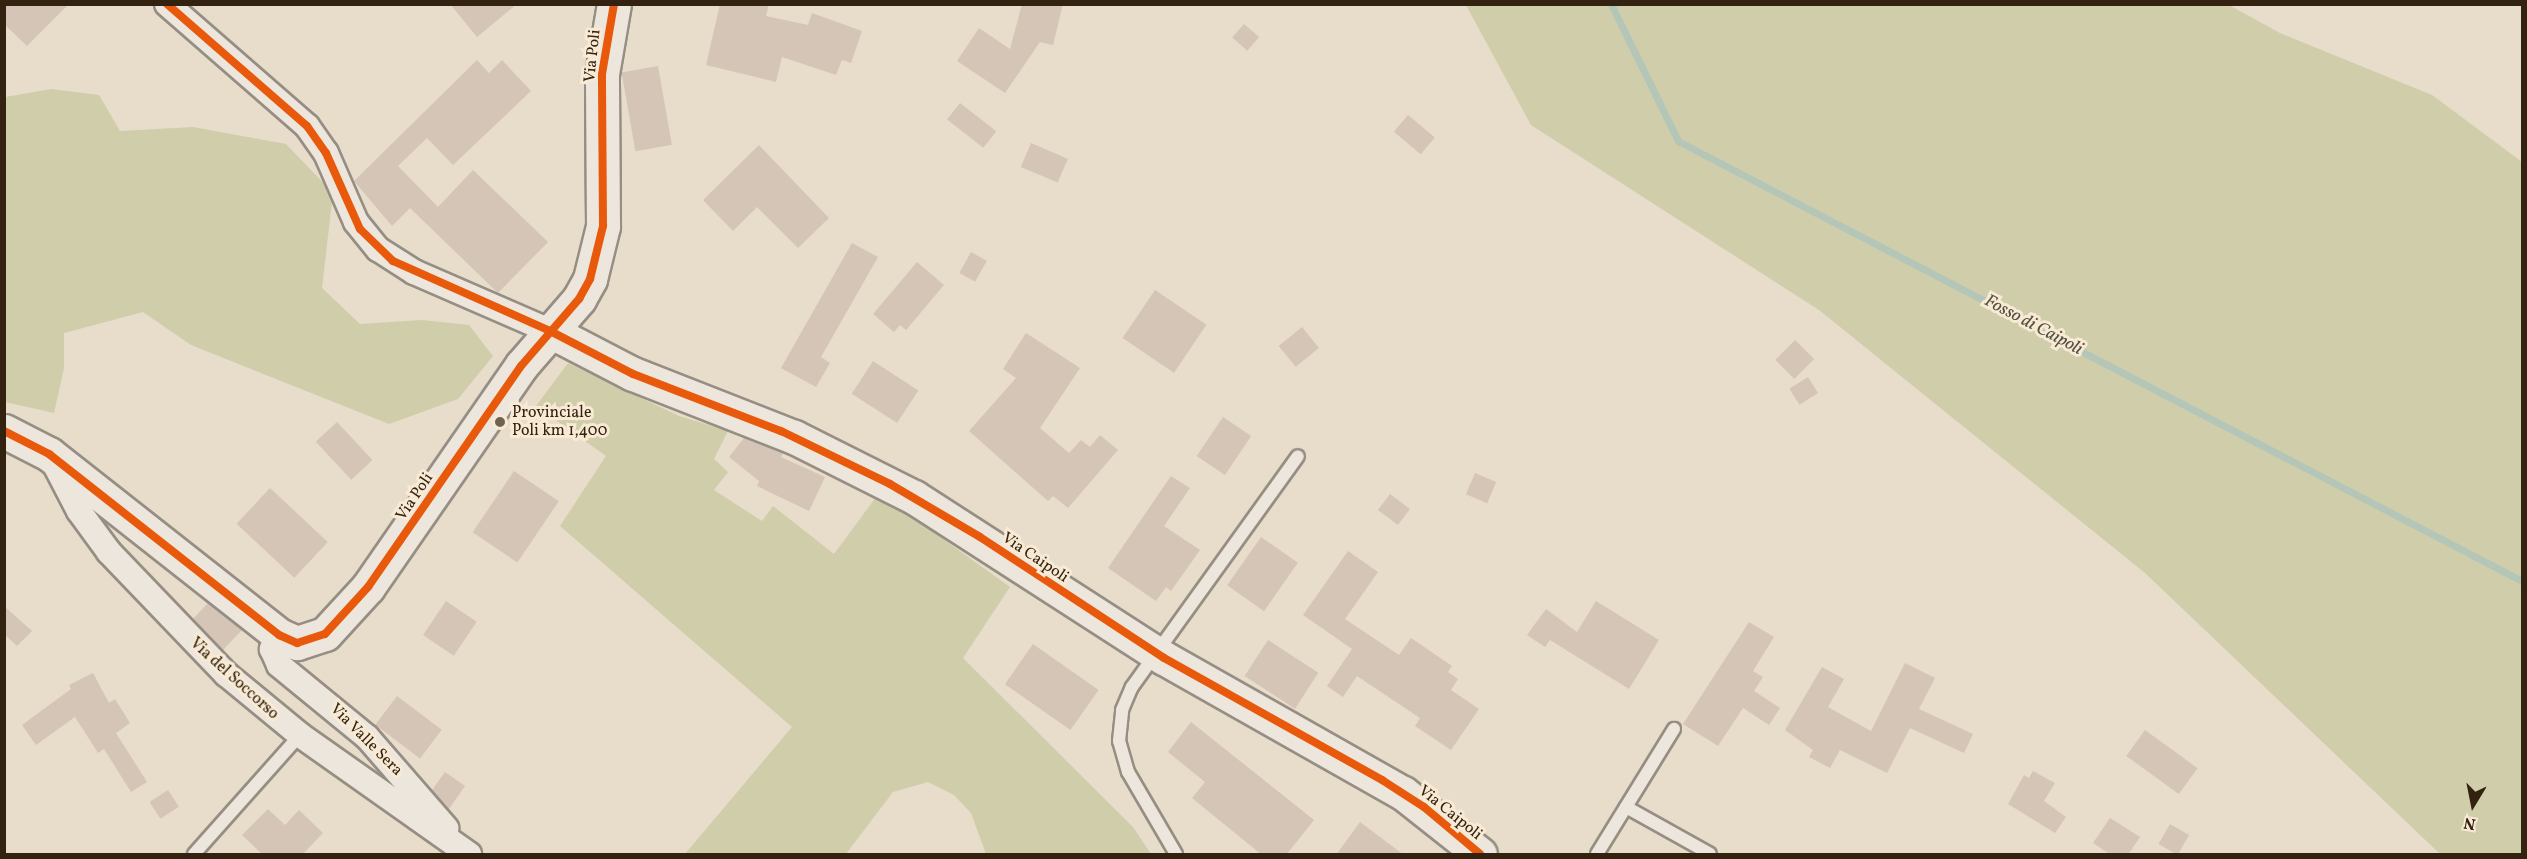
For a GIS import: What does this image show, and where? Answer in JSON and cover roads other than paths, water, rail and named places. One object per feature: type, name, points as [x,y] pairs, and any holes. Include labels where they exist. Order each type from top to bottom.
[{"type":"street","points":[[167,4],[307,126],[328,159],[356,222],[378,249],[424,277],[550,331]]},
{"type":"street","name":"Via Poli","points":[[4,431],[49,454],[279,635],[297,643],[316,639],[332,630],[391,556],[521,366],[584,291],[600,252],[604,193],[603,74],[614,4]]},
{"type":"street","name":"Via Caipoli","points":[[550,331],[633,374],[750,418],[873,475],[980,537],[1156,653],[1382,780],[1424,807],[1480,855]]},
{"type":"street","name":"Via del Soccorso","points":[[49,454],[88,524],[123,568],[226,674],[300,735],[467,853]]},
{"type":"street","name":"Via Valle Sera","points":[[279,635],[272,649],[279,664],[367,737],[467,853]]},
{"type":"lane","points":[[1176,855],[1133,784],[1119,741],[1127,696],[1298,456]]},
{"type":"lane","points":[[1597,855],[1674,729]]},
{"type":"lane","points":[[194,855],[300,735]]},
{"type":"lane","points":[[1626,807],[1710,855]]},
{"type":"waterway","name":"Fosso di Caipoli","points":[[1611,4],[1678,141],[2522,581]]},
{"type":"place","name":"Provinciale Poli km 1,400","points":[[500,422]]}]
